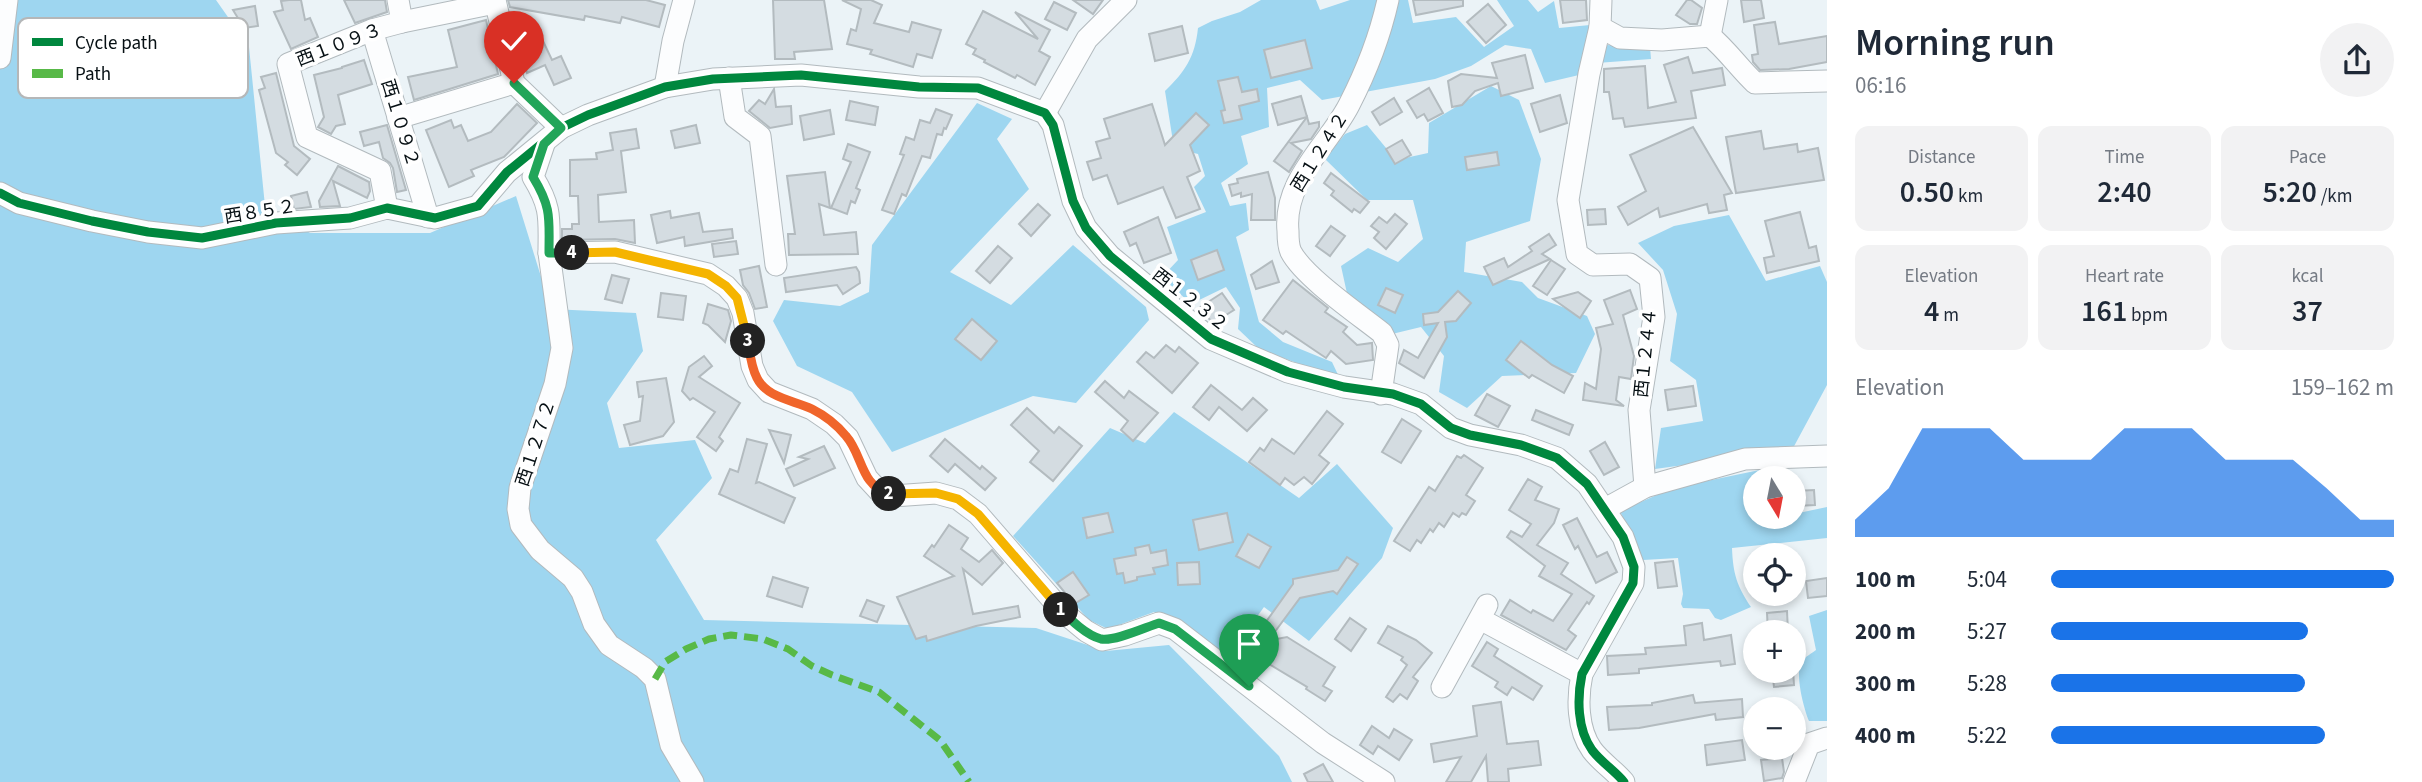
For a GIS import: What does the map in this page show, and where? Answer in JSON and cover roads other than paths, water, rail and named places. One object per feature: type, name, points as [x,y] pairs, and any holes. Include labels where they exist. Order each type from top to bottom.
[{"type":"street","points":[[0,58],[6,0]]},
{"type":"street","points":[[398,0],[402,22]]},
{"type":"street","points":[[665,87],[673,40],[684,0]]},
{"type":"street","points":[[495,1],[514,83],[561,128],[588,115],[665,87],[729,78],[801,75],[919,87],[978,88],[1045,113],[1087,39],[1126,0]]},
{"type":"street","name":"西１２４２","points":[[1381,394],[1388,345],[1382,333],[1303,270],[1290,250],[1287,224],[1293,193],[1307,167],[1347,108],[1365,71],[1388,0]]},
{"type":"street","name":"西１２４４","points":[[1601,0],[1601,27],[1589,74],[1568,200],[1577,254],[1593,265],[1630,264],[1650,278],[1654,317],[1639,410],[1645,487]]},
{"type":"street","points":[[1710,36],[1717,0]]},
{"type":"street","name":"西１０９３","points":[[387,208],[380,171],[307,137],[288,64],[372,30],[495,1]]},
{"type":"street","points":[[1601,27],[1620,38],[1662,40],[1710,36],[1724,47],[1741,70],[1755,83],[1827,81]]},
{"type":"street","name":"西１０９２","points":[[372,30],[428,217]]},
{"type":"street","points":[[729,78],[735,117],[760,136],[776,265]]},
{"type":"street","points":[[398,118],[514,83]]},
{"type":"street","name":"西１２３２","points":[[1045,113],[1053,125],[1073,201],[1086,228],[1120,264],[1211,339],[1236,352],[1288,372],[1381,394],[1393,394],[1421,404],[1451,428],[1469,435],[1521,445],[1557,458],[1587,484],[1623,537],[1634,567],[1633,583],[1582,674],[1579,704],[1583,731],[1592,751],[1620,781]]},
{"type":"street","name":"西８５２","points":[[0,192],[19,203],[92,221],[148,232],[202,238],[276,223],[350,218],[387,208],[435,218],[478,206],[507,172],[561,128]]},
{"type":"street","name":"西１２７２","points":[[544,144],[533,177],[545,198],[549,217],[549,253],[562,348],[555,384],[520,488],[518,509],[521,525],[540,550],[573,578],[582,592],[594,624],[608,645],[655,679],[671,745],[693,782]]},
{"type":"street","points":[[549,253],[615,252],[708,274],[726,286],[737,298],[743,313],[752,366],[758,380],[769,392],[812,409],[834,424],[848,438],[867,478],[879,491],[893,496],[936,493],[958,499],[978,514],[1063,612],[1086,631],[1102,640],[1159,623],[1175,629],[1323,743],[1384,782]]},
{"type":"street","points":[[1605,509],[1645,487],[1745,459],[1827,456]]},
{"type":"street","points":[[1442,687],[1484,612],[1582,674]]},
{"type":"street","points":[[1794,782],[1808,744],[1827,738]]}]
